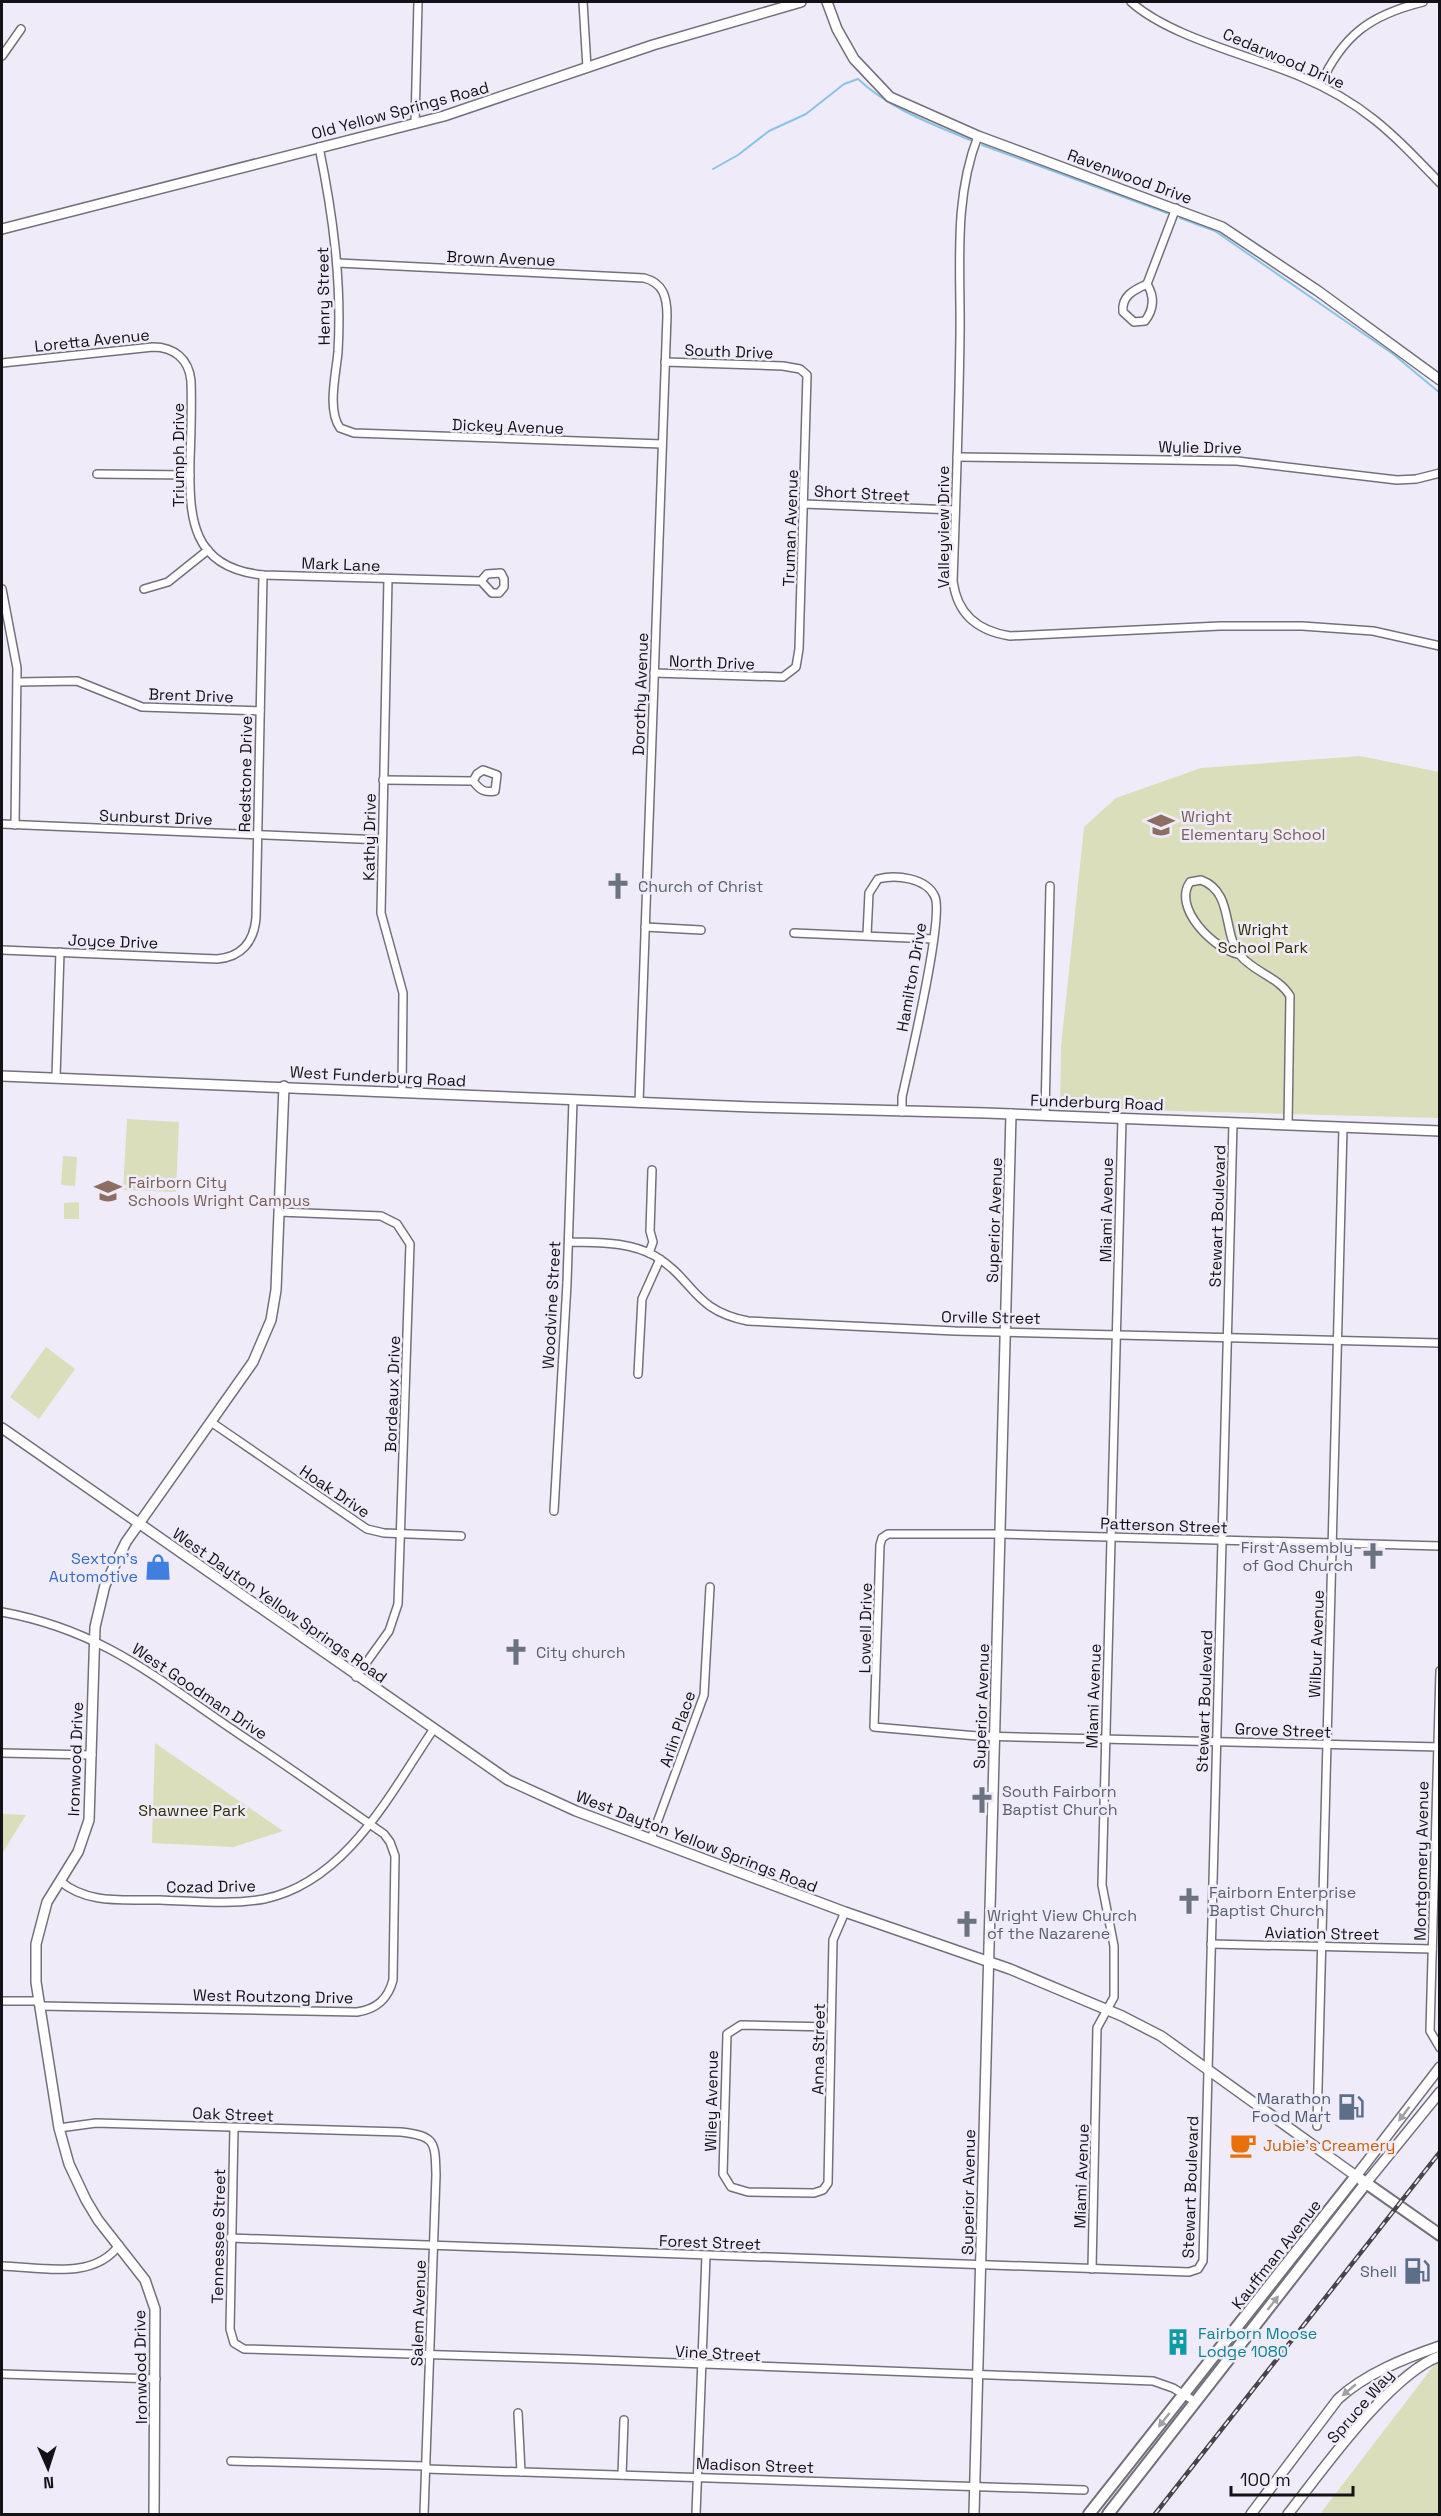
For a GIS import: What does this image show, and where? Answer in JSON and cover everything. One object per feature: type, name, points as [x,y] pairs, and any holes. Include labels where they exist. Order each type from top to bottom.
[{"type":"main road","name":"West Dayton Yellow Springs Road","points":[[1356,2176],[1440,2235]]},
{"type":"main road","name":"Kauffman Avenue","points":[[1089,2514],[1356,2176]]},
{"type":"main road","name":"Kauffman Avenue","points":[[1107,2514],[1366,2183]]},
{"type":"street","points":[[415,124],[418,2]]},
{"type":"street","points":[[583,2],[587,68]]},
{"type":"street","name":"Old Yellow Springs Road","points":[[2,229],[415,124],[653,45],[801,2]]},
{"type":"street","name":"Ravenwood Drive","points":[[827,2],[837,29],[854,59],[890,97],[978,136],[1222,227],[1379,334],[1440,380]]},
{"type":"street","name":"Cedarwood Drive","points":[[1131,2],[1170,26],[1344,97],[1376,119],[1440,183]]},
{"type":"street","points":[[1320,86],[1339,50],[1361,28],[1383,14],[1424,2]]},
{"type":"street","points":[[2,56],[21,29]]},
{"type":"street","name":"Valleyview Drive","points":[[978,136],[966,172],[960,206],[953,581],[956,597],[972,622],[998,634],[1020,637],[1220,626],[1302,626],[1373,632],[1440,646]]},
{"type":"street","name":"Henry Street","points":[[319,147],[338,263],[338,347],[334,412],[340,428],[354,433]]},
{"type":"street","points":[[1147,284],[1136,289],[1124,301],[1123,312],[1129,320],[1145,321],[1151,312],[1153,298],[1147,284],[1176,208]]},
{"type":"street","name":"Brown Avenue","points":[[338,263],[644,278],[660,287]]},
{"type":"street","name":"Dorothy Avenue","points":[[639,1103],[667,304],[660,287]]},
{"type":"street","name":"Loretta Avenue","points":[[2,363],[153,346],[169,349],[182,358]]},
{"type":"street","name":"Triumph Drive","points":[[182,358],[189,369],[191,381],[192,520],[208,550]]},
{"type":"street","name":"South Drive","points":[[665,362],[793,367]]},
{"type":"street","name":"Truman Avenue","points":[[769,677],[789,674],[798,663],[808,381],[804,371],[793,367]]},
{"type":"street","name":"Dickey Avenue","points":[[354,433],[662,444]]},
{"type":"street","name":"Wylie Drive","points":[[957,457],[1237,461],[1397,480],[1416,479],[1440,473]]},
{"type":"street","points":[[97,474],[190,475]]},
{"type":"street","name":"Short Street","points":[[804,504],[955,510]]},
{"type":"street","points":[[144,589],[168,582],[208,550]]},
{"type":"street","name":"Mark Lane","points":[[208,550],[233,568],[264,575],[481,581]]},
{"type":"street","name":"Redstone Drive","points":[[224,958],[244,949],[254,931],[264,575]]},
{"type":"street","name":"Kathy Drive","points":[[388,579],[382,840],[383,929],[399,972],[403,993],[402,1092]]},
{"type":"street","points":[[2,589],[13,637],[18,682],[15,825]]},
{"type":"street","name":"North Drive","points":[[654,673],[769,677]]},
{"type":"street","name":"Brent Drive","points":[[18,682],[77,681],[142,707],[260,711]]},
{"type":"street","points":[[383,780],[473,781]]},
{"type":"street","name":"Sunburst Drive","points":[[2,825],[382,840]]},
{"type":"street","name":"Hamilton Drive","points":[[867,935],[870,889],[878,879],[892,877],[917,882],[931,891],[937,904],[933,939],[902,1096],[902,1112]]},
{"type":"street","points":[[1238,954],[1217,890],[1201,880],[1190,882],[1186,889],[1185,899],[1190,913],[1205,933],[1225,951],[1238,954],[1282,986],[1290,996],[1288,1125]]},
{"type":"street","points":[[1045,1115],[1050,886]]},
{"type":"street","points":[[645,927],[702,930]]},
{"type":"street","points":[[794,933],[933,939]]},
{"type":"street","name":"Joyce Drive","points":[[2,950],[224,958]]},
{"type":"street","points":[[56,1077],[60,952]]},
{"type":"street","name":"West Funderburg Road","points":[[2,1076],[753,1107]]},
{"type":"street","name":"Ironwood Drive","points":[[154,2514],[156,2318],[153,2299],[145,2280],[86,2200],[69,2164],[59,2128],[35,1960],[39,1928],[47,1902],[78,1852],[87,1828],[92,1755],[95,1641],[98,1609],[105,1584],[115,1562],[139,1524],[253,1362],[271,1320],[276,1290],[284,1086]]},
{"type":"street","name":"Woodvine Street","points":[[554,1511],[573,1100]]},
{"type":"street","name":"Funderburg Road","points":[[753,1107],[1045,1115],[1440,1131]]},
{"type":"street","name":"Superior Avenue","points":[[974,2514],[991,1962],[1011,1114]]},
{"type":"street","name":"Miami Avenue","points":[[1092,2269],[1097,2028],[1114,1997],[1114,1958],[1102,1885],[1122,1119]]},
{"type":"street","name":"Stewart Boulevard","points":[[1189,2272],[1198,2269],[1203,2261],[1233,1123]]},
{"type":"street","name":"Wilbur Avenue","points":[[1317,2126],[1343,1127]]},
{"type":"street","points":[[649,1253],[653,1242],[650,1231],[652,1170]]},
{"type":"street","name":"Bordeaux Drive","points":[[279,1212],[381,1216],[397,1224],[407,1235],[410,1249],[396,1617],[356,1677]]},
{"type":"street","name":"Orville Street","points":[[568,1242],[614,1243],[649,1253],[674,1271],[701,1300],[732,1318],[776,1323],[1440,1343]]},
{"type":"street","points":[[638,1374],[642,1299],[660,1259]]},
{"type":"street","name":"Hoak Drive","points":[[211,1422],[359,1526],[377,1532],[461,1536]]},
{"type":"street","name":"West Dayton Yellow Springs Road","points":[[2,1428],[433,1730],[531,1792],[845,1912],[991,1962],[1108,2010],[1161,2036],[1356,2176]]},
{"type":"street","name":"Patterson Street","points":[[888,1534],[1000,1534],[1440,1546]]},
{"type":"street","name":"Lowell Drive","points":[[874,1727],[880,1545],[882,1538],[888,1534]]},
{"type":"street","name":"Arlin Place","points":[[651,1839],[704,1695],[710,1587]]},
{"type":"street","name":"West Goodman Drive","points":[[2,1612],[45,1622],[95,1641],[152,1673],[368,1823]]},
{"type":"street","name":"Montgomery Avenue","points":[[1440,1671],[1430,2031],[1440,2048]]},
{"type":"street","name":"Grove Street","points":[[874,1727],[995,1736],[1438,1747]]},
{"type":"street","name":"Cozad Drive","points":[[60,1881],[76,1892],[95,1898],[233,1902],[263,1899],[299,1887],[323,1873],[342,1857],[433,1730]]},
{"type":"street","points":[[2,1753],[92,1755]]},
{"type":"street","name":"West Routzong Drive","points":[[2,2001],[40,2004],[357,2012],[374,2007],[386,1996],[393,1980],[396,1866],[390,1842],[368,1823]]},
{"type":"street","name":"Anna Street","points":[[826,2187],[829,2178],[833,1940],[845,1912]]},
{"type":"street","name":"Aviation Street","points":[[1211,1944],[1432,1949]]},
{"type":"street","name":"Wiley Avenue","points":[[826,2187],[814,2193],[748,2192],[735,2189],[727,2184],[723,2174],[726,2039],[731,2029],[741,2025],[831,2027]]},
{"type":"street","name":"Kauffman Avenue","points":[[1356,2176],[1440,2067]]},
{"type":"street","name":"Kauffman Avenue","points":[[1366,2183],[1440,2092]]},
{"type":"street","name":"Oak Street","points":[[59,2128],[96,2123],[406,2132]]},
{"type":"street","name":"Tennessee Street","points":[[234,2128],[230,2238],[230,2330],[234,2343]]},
{"type":"street","name":"Salem Avenue","points":[[406,2132],[423,2135],[431,2141],[435,2148],[434,2245],[424,2514]]},
{"type":"street","name":"Forest Street","points":[[230,2238],[1189,2272]]},
{"type":"street","points":[[2,2266],[92,2267],[107,2259],[119,2246]]},
{"type":"street","points":[[696,2514],[706,2256]]},
{"type":"street","name":"Vine Street","points":[[234,2343],[248,2350],[573,2359],[701,2366],[1153,2382],[1185,2394],[1196,2402]]},
{"type":"street","name":"Spruce Way","points":[[1251,2514],[1338,2399],[1350,2388],[1375,2374],[1440,2346]]},
{"type":"street","name":"Spruce Way","points":[[1288,2514],[1376,2406],[1410,2373],[1440,2355]]},
{"type":"street","points":[[2,2374],[156,2379]]},
{"type":"street","points":[[518,2413],[521,2472]]},
{"type":"street","points":[[622,2475],[624,2420]]},
{"type":"street","name":"Madison Street","points":[[231,2461],[1083,2490]]},
{"type":"green space","name":"Wright School Park","points":[[1360,756],[1439,772],[1439,1118],[1060,1108],[1061,1047],[1084,827],[1116,798],[1201,768]]},
{"type":"green space","points":[[127,1119],[179,1122],[176,1192],[123,1190]]},
{"type":"green space","points":[[63,1156],[77,1157],[75,1186],[61,1185]]},
{"type":"green space","points":[[79,1202],[79,1219],[64,1219],[64,1203]]},
{"type":"green space","points":[[46,1347],[75,1369],[39,1419],[10,1397]]},
{"type":"green space","name":"Shawnee Park","points":[[155,1743],[283,1831],[233,1847],[152,1843]]},
{"type":"green space","points":[[2,1814],[26,1815],[2,1854]]},
{"type":"green space","points":[[1438,2360],[1439,2514],[1320,2514]]},
{"type":"waterway","points":[[713,169],[738,155],[769,131],[806,114],[844,84],[858,79],[870,90],[897,107],[970,140]]},
{"type":"waterway","points":[[982,145],[1167,213]]},
{"type":"waterway","points":[[1180,218],[1215,231],[1393,354],[1440,393]]},
{"type":"railway","points":[[1155,2514],[1440,2152]]},
{"type":"place","name":"Wright Elementary School","points":[[1161,825]]},
{"type":"place","name":"Church of Christ","points":[[618,886]]},
{"type":"place","name":"Fairborn City Schools Wright Campus","points":[[108,1191]]},
{"type":"place","name":"First Assembly of God Church","points":[[1373,1556]]},
{"type":"place","name":"Sexton's Automotive","points":[[158,1567]]},
{"type":"place","name":"City church","points":[[516,1652]]},
{"type":"place","name":"South Fairborn Baptist Church","points":[[982,1800]]},
{"type":"place","name":"Fairborn Enterprise Baptist Church","points":[[1189,1901]]},
{"type":"place","name":"Wright View Church of the Nazarene","points":[[967,1924]]},
{"type":"place","name":"Marathon Food Mart","points":[[1351,2107]]},
{"type":"place","name":"Jubie’s Creamery","points":[[1243,2145]]},
{"type":"place","name":"Shell","points":[[1417,2271]]},
{"type":"place","name":"Fairborn Moose Lodge 1080","points":[[1178,2342]]}]
